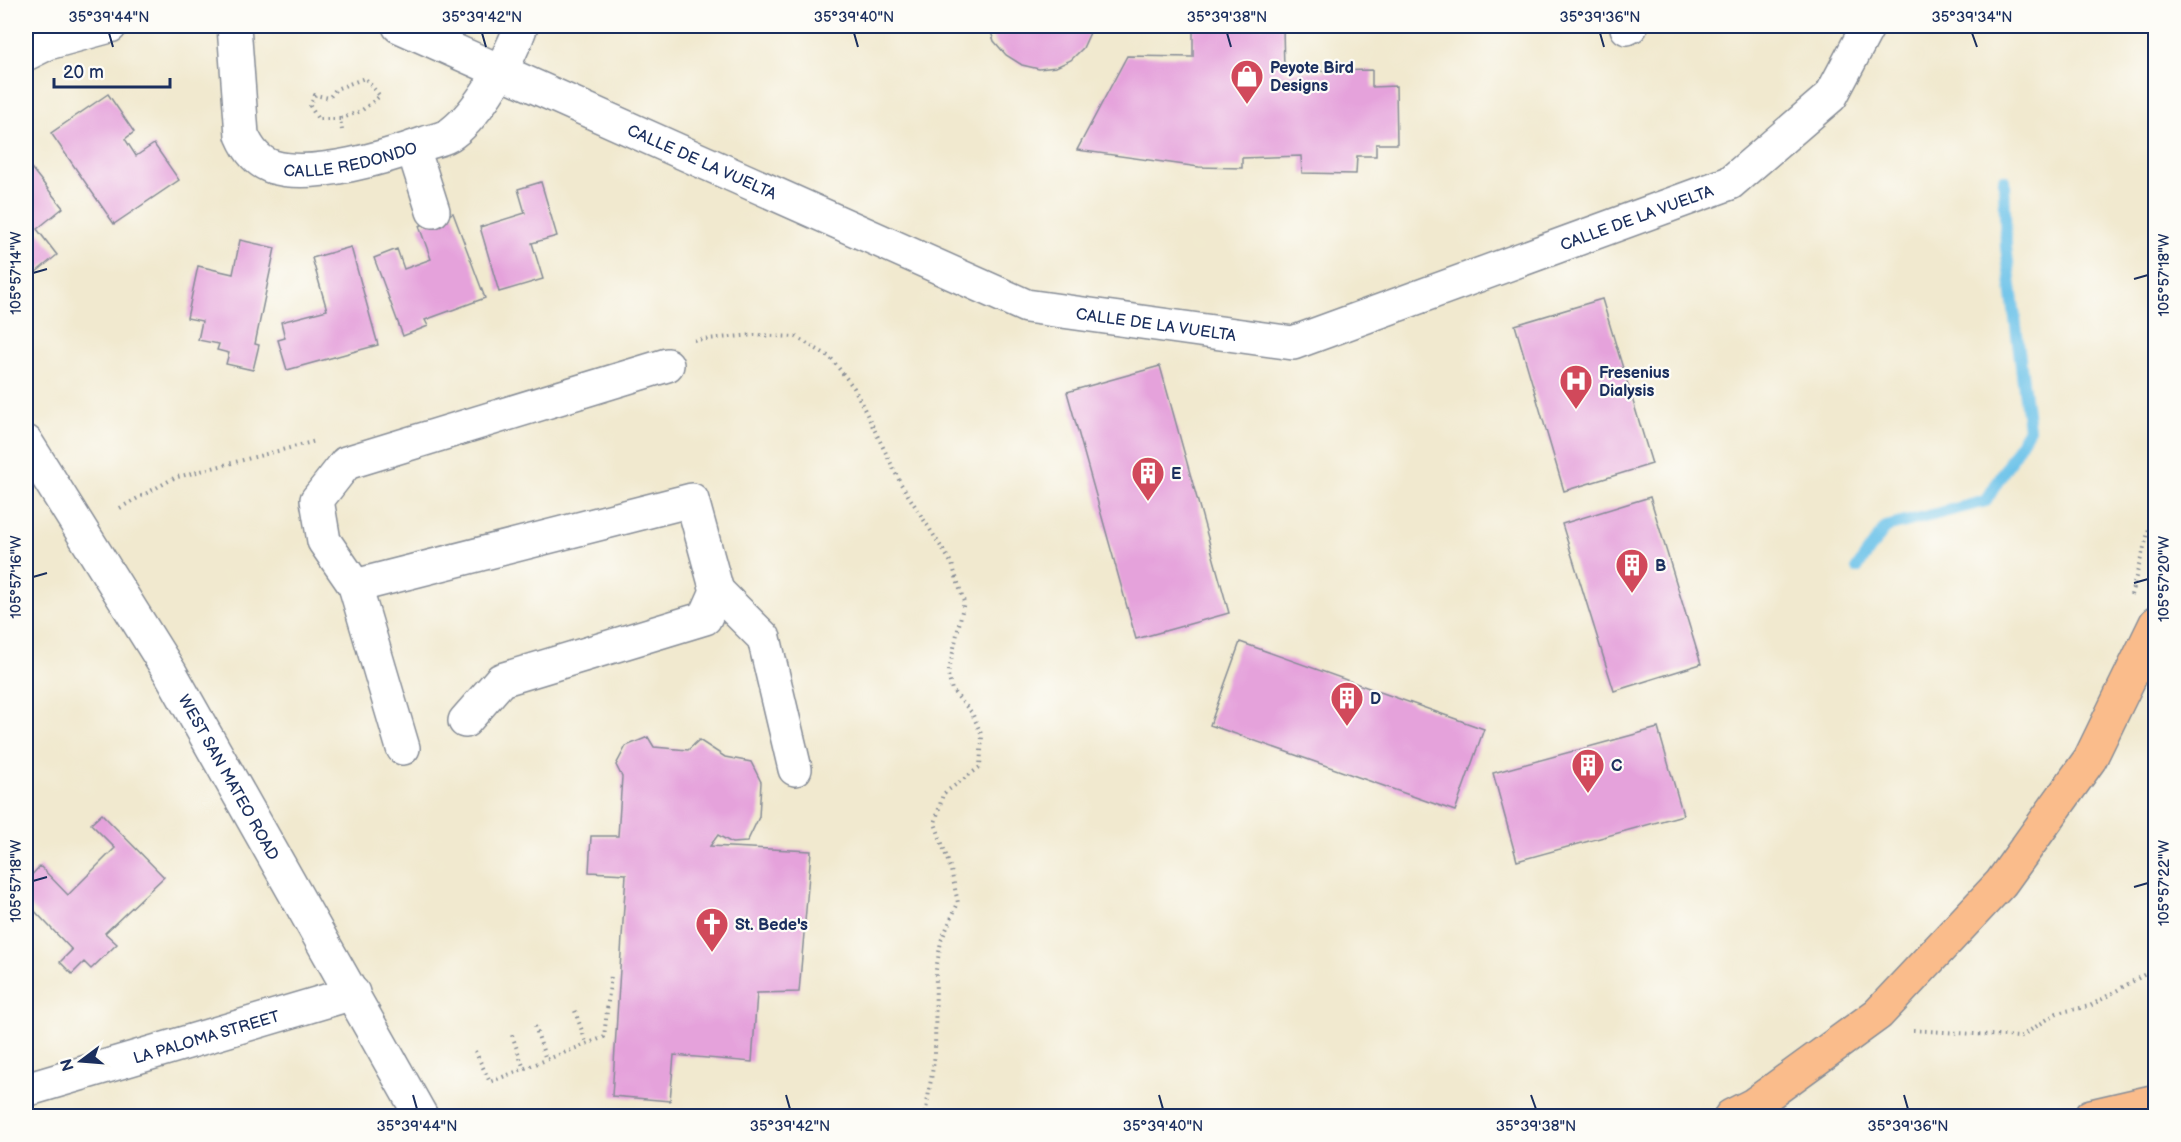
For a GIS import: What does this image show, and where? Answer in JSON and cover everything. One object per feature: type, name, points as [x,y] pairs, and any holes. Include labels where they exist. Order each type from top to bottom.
[{"type":"highway","points":[[1731,1116],[1753,1105],[1878,1014],[2001,883],[2090,759],[2156,623]]},
{"type":"highway","points":[[2091,1116],[2156,1101]]},
{"type":"street","points":[[26,54],[48,43],[110,26]]},
{"type":"street","name":"CALLE REDONDO","points":[[234,26],[242,135],[247,148],[273,167],[298,170],[358,164],[450,135],[472,114],[499,69],[520,26]]},
{"type":"street","name":"CALLE DE LA VUELTA","points":[[399,26],[1026,306],[1293,344],[1730,183],[1831,96],[1868,26]]},
{"type":"street","points":[[413,148],[433,211]]},
{"type":"street","points":[[403,748],[356,586],[324,541],[317,500],[346,463],[667,365]]},
{"type":"street","name":"WEST SAN MATEO ROAD","points":[[26,442],[171,674],[421,1116]]},
{"type":"street","points":[[356,586],[692,500],[717,591],[764,638],[795,769]]},
{"type":"street","points":[[465,721],[501,680],[705,618],[717,591]]},
{"type":"street","name":"LA PALOMA STREET","points":[[26,1090],[353,993]]},
{"type":"path","points":[[365,78],[380,96],[361,111],[340,119],[318,119],[310,106],[315,95],[329,98],[336,89],[365,78]]},
{"type":"path","points":[[340,119],[344,139]]},
{"type":"path","points":[[2130,598],[2156,503]]},
{"type":"path","points":[[1906,1030],[2020,1037],[2056,1013],[2090,1006],[2156,968]]},
{"type":"path","points":[[475,1051],[490,1082],[604,1037],[611,975]]},
{"type":"path","points":[[575,1011],[587,1045]]},
{"type":"path","points":[[535,1026],[546,1060]]},
{"type":"path","points":[[512,1035],[524,1069]]},
{"type":"building","points":[[989,26],[1093,26],[1083,48],[1071,60],[1056,67],[1039,69],[1022,65],[1006,55],[994,41]]},
{"type":"building","points":[[1193,26],[1283,26],[1284,72],[1372,70],[1372,87],[1396,86],[1397,144],[1376,144],[1376,156],[1357,156],[1356,174],[1302,173],[1301,156],[1242,158],[1242,168],[1199,167],[1077,150],[1127,56],[1193,57]]},
{"type":"building","points":[[108,94],[134,132],[125,139],[136,156],[154,144],[179,180],[114,224],[51,133]]},
{"type":"building","points":[[28,164],[63,208],[37,229],[57,255],[30,277],[26,272],[26,166]]},
{"type":"building","points":[[541,182],[557,236],[532,243],[543,279],[499,292],[480,227],[525,213],[518,189]]},
{"type":"building","points":[[453,213],[485,298],[425,320],[428,326],[403,336],[374,258],[397,249],[404,269],[431,259],[419,226]]},
{"type":"building","points":[[240,240],[275,248],[255,344],[259,345],[253,370],[226,364],[229,353],[217,350],[219,344],[198,340],[202,321],[187,318],[198,266],[233,274]]},
{"type":"building","points":[[351,247],[378,345],[287,370],[278,340],[285,338],[281,322],[327,310],[312,258]]},
{"type":"building","points":[[1602,299],[1652,464],[1564,491],[1515,325]]},
{"type":"building","name":"E","points":[[1160,366],[1229,613],[1136,639],[1067,392]]},
{"type":"building","name":"B","points":[[1650,497],[1701,664],[1614,691],[1562,524]]},
{"type":"building","name":"D","points":[[1240,642],[1484,729],[1455,811],[1210,725]]},
{"type":"building","name":"C","points":[[1658,728],[1683,815],[1517,861],[1493,773]]},
{"type":"building","name":"St. Bede's","points":[[648,737],[654,747],[688,750],[699,740],[725,757],[751,762],[761,782],[759,817],[747,842],[732,843],[718,835],[710,846],[811,851],[799,992],[757,993],[752,1062],[674,1055],[670,1101],[612,1096],[626,874],[589,872],[591,836],[618,836],[622,777],[616,765],[626,746]]},
{"type":"building","points":[[102,814],[164,877],[105,933],[117,944],[91,969],[84,962],[72,974],[60,962],[72,950],[26,902],[26,881],[40,866],[68,895],[115,848],[91,824]]},
{"type":"waterway","points":[[1857,568],[1886,527],[1986,501],[2029,429],[2006,247],[2004,180]]},
{"type":"place","name":"Peyote Bird Designs","points":[[1247,105]]},
{"type":"place","name":"Fresenius Dialysis","points":[[1576,410]]},
{"type":"place","name":"E","points":[[1148,502]]},
{"type":"place","name":"B","points":[[1632,594]]},
{"type":"place","name":"D","points":[[1347,727]]},
{"type":"place","name":"C","points":[[1588,794]]},
{"type":"place","name":"St. Bede's","points":[[712,953]]}]
